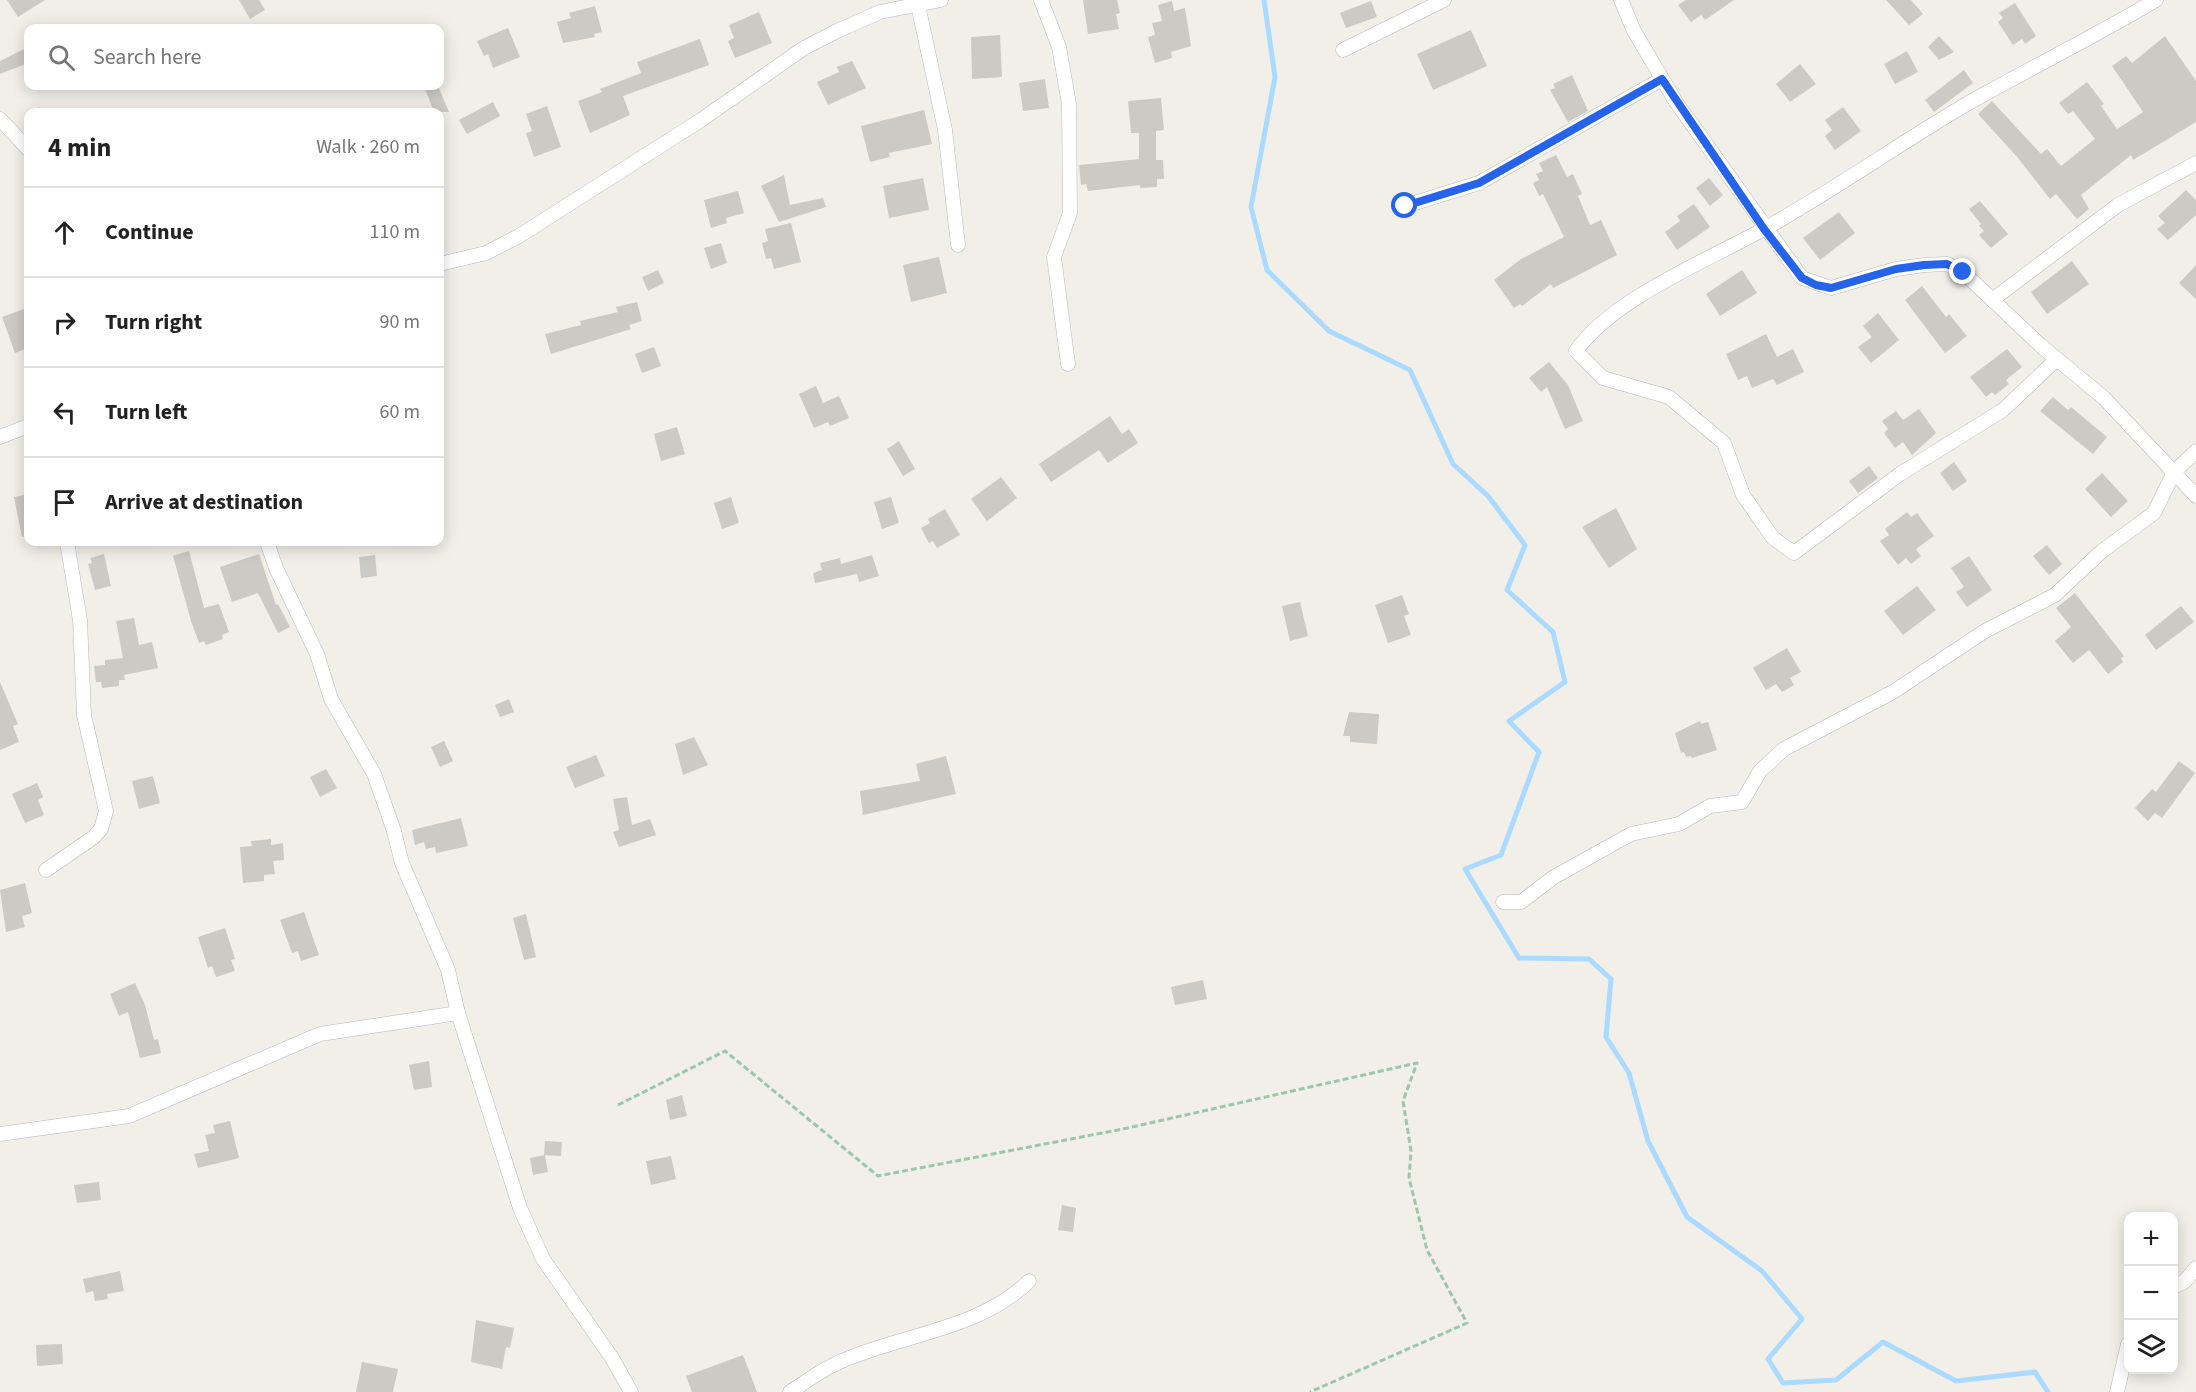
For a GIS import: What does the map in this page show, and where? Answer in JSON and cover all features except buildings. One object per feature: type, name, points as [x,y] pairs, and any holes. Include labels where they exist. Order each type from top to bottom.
[{"type":"street","points":[[444,263],[486,253],[519,236],[683,132],[804,48],[880,12],[940,0]]},
{"type":"street","points":[[1041,0],[1059,47],[1069,104],[1070,213],[1054,257],[1068,364]]},
{"type":"street","points":[[1343,50],[1444,0]]},
{"type":"street","points":[[1621,0],[1634,31],[1662,79],[1764,229],[1802,278],[1816,285],[1831,288],[1896,269],[1947,264],[1963,272],[2104,398],[2196,496]]},
{"type":"street","points":[[2057,358],[2003,410],[1900,474],[1794,553],[1773,538],[1743,495],[1724,443],[1669,397],[1603,378],[1576,351],[1588,333],[1638,298],[1720,251],[1764,229],[1967,105],[2156,0]]},
{"type":"street","points":[[918,4],[945,130],[958,246]]},
{"type":"street","points":[[1405,206],[1479,183],[1662,79]]},
{"type":"street","points":[[0,118],[24,145]]},
{"type":"street","points":[[1992,300],[2118,205],[2196,163]]},
{"type":"street","points":[[0,437],[24,428]]},
{"type":"street","points":[[1503,902],[1521,902],[1554,877],[1631,834],[1679,824],[1710,806],[1742,802],[1760,771],[1784,749],[1893,692],[1985,631],[2055,595],[2102,551],[2154,513],[2174,472],[2196,451]]},
{"type":"street","points":[[46,870],[94,837],[101,829],[106,811],[84,715],[80,620],[68,546]]},
{"type":"street","points":[[268,546],[276,568],[317,654],[331,699],[374,774],[394,831],[402,863],[447,970],[458,1013],[524,1218],[543,1259],[612,1358],[631,1392]]},
{"type":"street","points":[[0,1134],[129,1116],[320,1034],[458,1013]]},
{"type":"street","points":[[2178,1285],[2185,1281],[2196,1268]]},
{"type":"street","points":[[790,1392],[824,1368],[931,1332],[1012,1298],[1029,1281]]},
{"type":"street","points":[[2117,1392],[2124,1361]]},
{"type":"path","points":[[618,1105],[725,1051],[878,1176],[1123,1128],[1417,1063],[1403,1101],[1411,1151],[1408,1178],[1427,1250],[1467,1323],[1310,1392]]},
{"type":"waterway","points":[[1264,0],[1275,77],[1251,207],[1267,270],[1329,331],[1410,370],[1453,464],[1488,496],[1525,545],[1507,590],[1553,632],[1565,682],[1509,721],[1539,752],[1501,855],[1465,869],[1519,958],[1589,959],[1611,979],[1606,1037],[1629,1073],[1648,1141],[1687,1217],[1762,1271],[1802,1319],[1768,1359],[1783,1383],[1836,1380],[1883,1342],[1956,1381],[2035,1372],[2048,1392]]},
{"type":"route","points":[[1405,206],[1479,183],[1662,79],[1764,229],[1802,278],[1816,285],[1831,288],[1896,269],[1924,265],[1947,264],[1963,272]]}]
